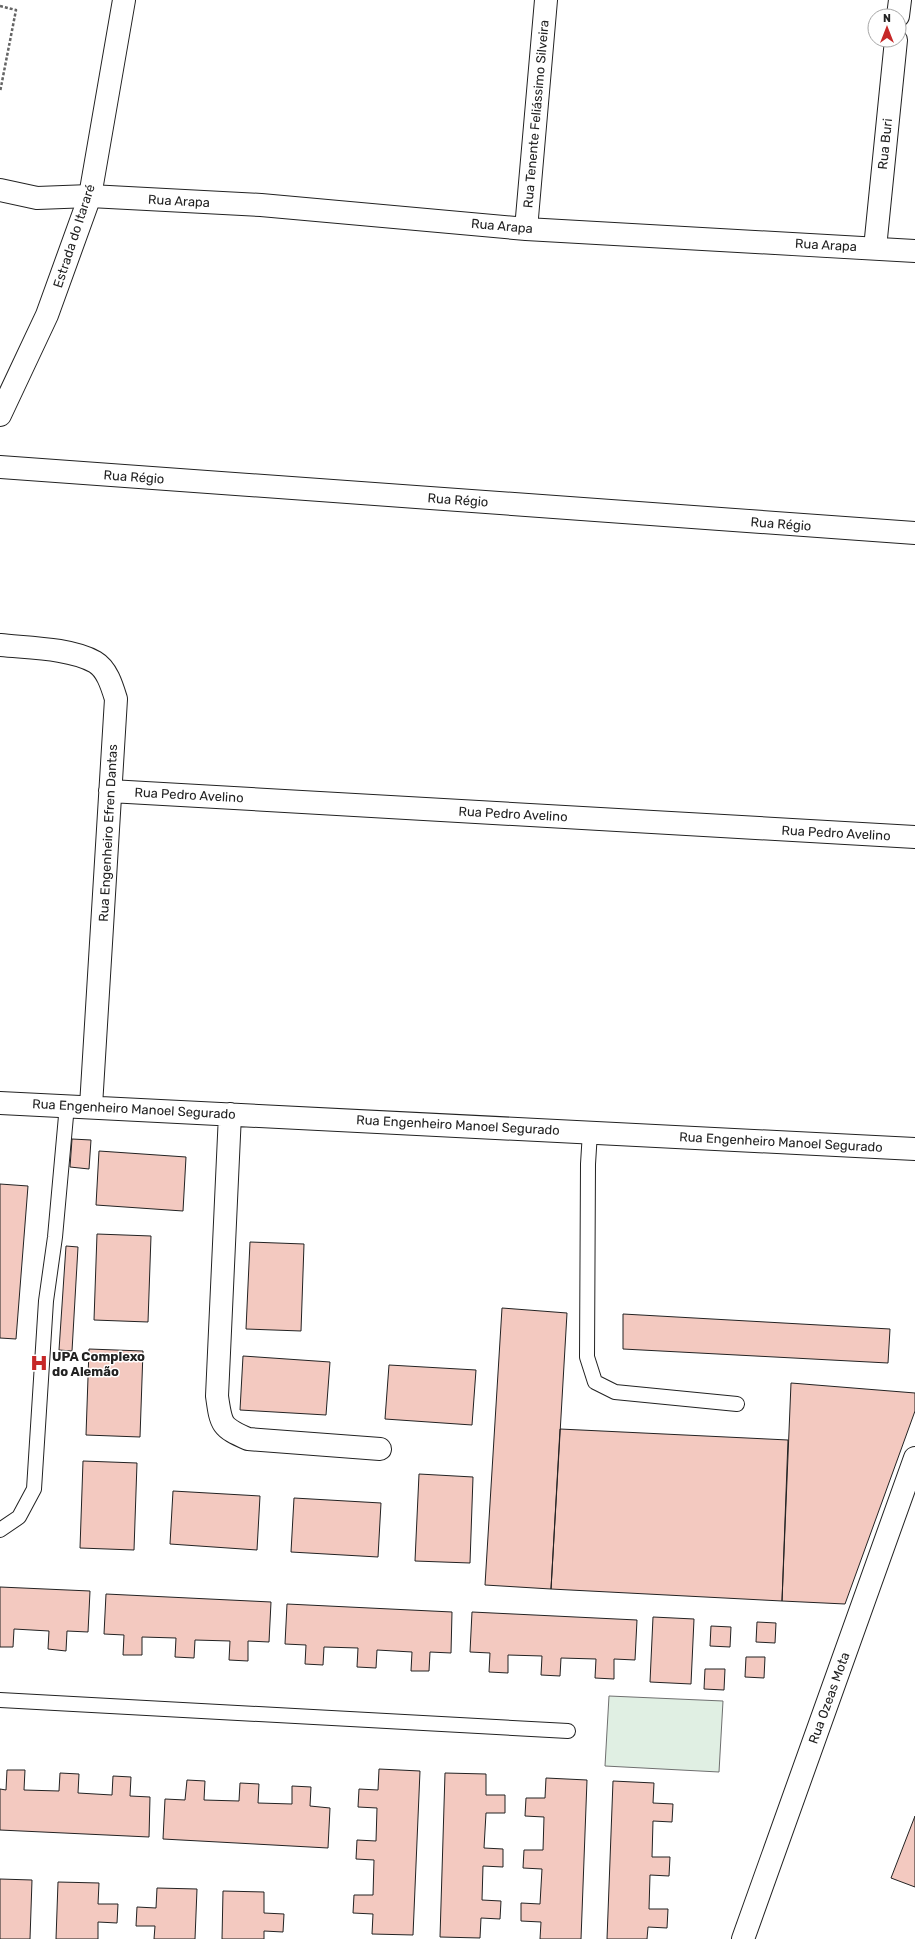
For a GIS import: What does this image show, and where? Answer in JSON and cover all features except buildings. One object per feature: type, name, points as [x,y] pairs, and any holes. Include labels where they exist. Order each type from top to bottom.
[{"type":"street","name":"Estrada do Itararé","points":[[0,415],[47,315],[90,196],[124,0]]},
{"type":"street","name":"Rua Tenente Feliássimo Silveira","points":[[526,229],[546,0]]},
{"type":"street","name":"Rua Buri","points":[[875,248],[895,48]]},
{"type":"street","name":"Rua Arapa","points":[[0,190],[37,198],[90,196],[261,206],[526,229],[915,251]]},
{"type":"street","name":"Rua Régio","points":[[0,467],[915,534]]},
{"type":"street","name":"Rua Engenheiro Efren Dantas","points":[[0,645],[71,653],[96,662],[109,679],[116,699],[91,1106]]},
{"type":"street","name":"Rua Pedro Avelino","points":[[110,791],[915,837]]},
{"type":"street","name":"Rua Engenheiro Manoel Segurado","points":[[0,1103],[91,1106],[915,1149]]},
{"type":"street","points":[[230,1114],[217,1396],[220,1419],[231,1431],[248,1439],[380,1449]]},
{"type":"street","name":"Rua Ozeas Mota","points":[[743,1939],[915,1458]]},
{"type":"lane","points":[[0,1530],[19,1517],[34,1489],[46,1302],[55,1237],[67,1105]]},
{"type":"lane","points":[[590,1132],[588,1164],[587,1357],[595,1382],[615,1392],[737,1404]]},
{"type":"lane","points":[[0,1700],[568,1731]]},
{"type":"path","points":[[0,6],[16,10],[1,79],[0,92]]},
{"type":"green space","points":[[609,1696],[723,1701],[719,1772],[605,1766]]},
{"type":"place","name":"UPA Complexo do Alemão","points":[[39,1363]]}]
